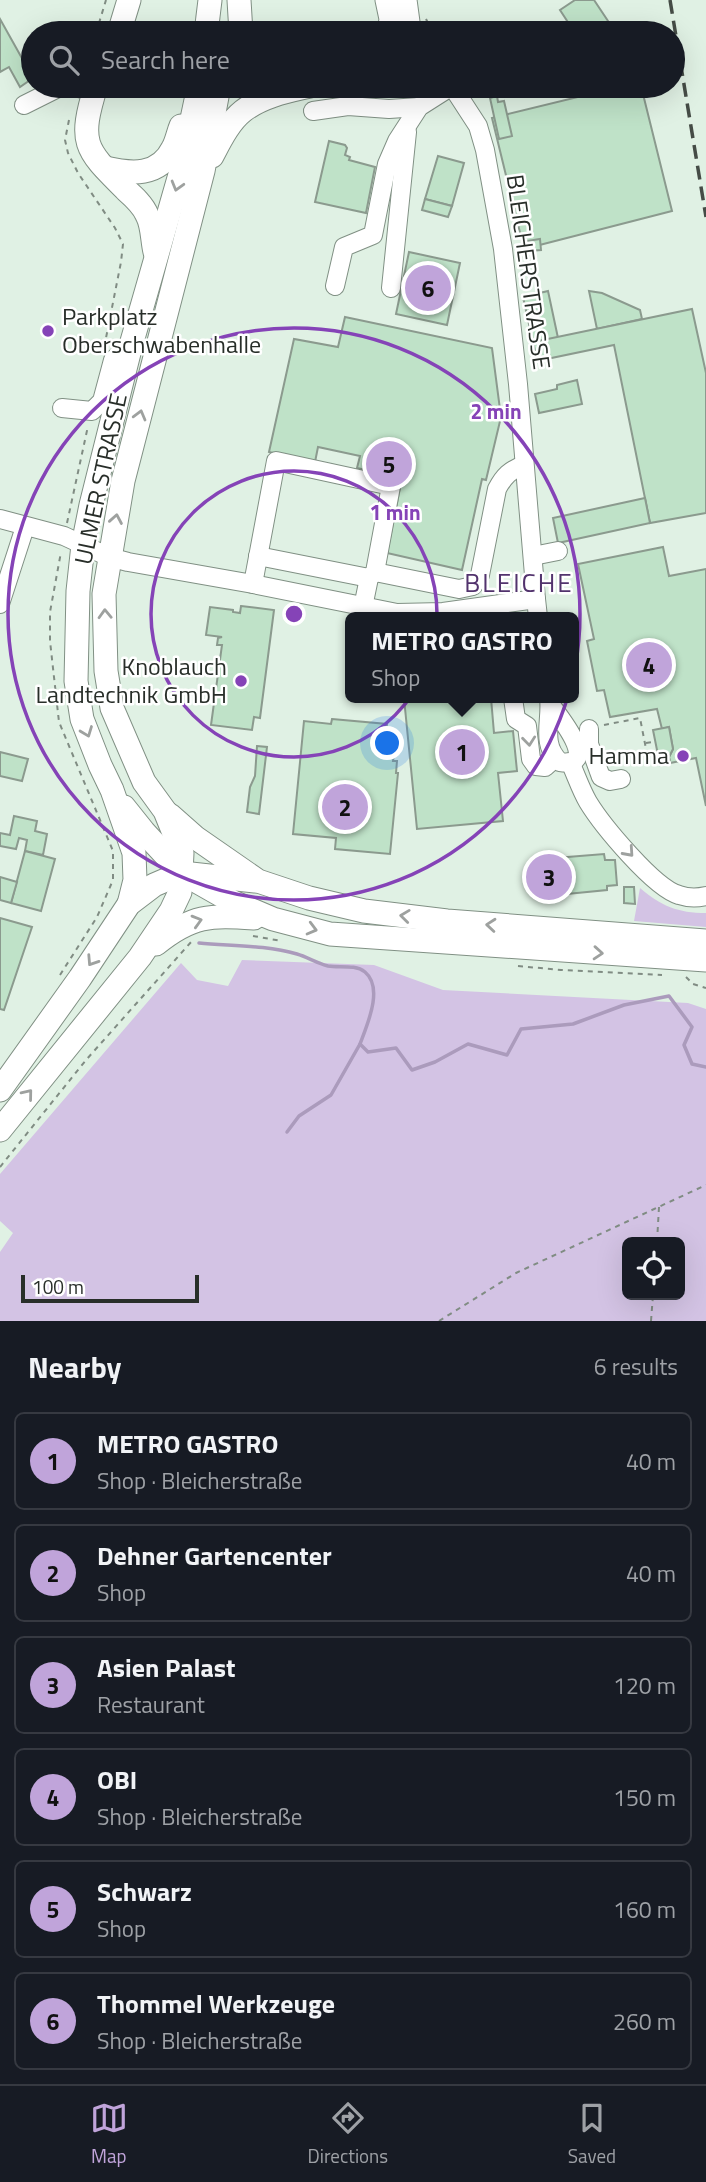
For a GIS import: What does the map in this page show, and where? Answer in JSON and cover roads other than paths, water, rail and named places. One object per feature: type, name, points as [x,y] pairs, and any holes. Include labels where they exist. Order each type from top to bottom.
[{"type":"main road","points":[[109,21],[115,0]]},
{"type":"main road","points":[[123,21],[129,0]]},
{"type":"main road","points":[[387,0],[391,21]]},
{"type":"main road","points":[[405,0],[408,21]]},
{"type":"main road","points":[[93,98],[86,122],[87,140],[92,155],[139,202],[148,215],[156,258]]},
{"type":"main road","points":[[104,168],[128,173],[148,171],[163,161],[173,149],[180,129],[199,98]]},
{"type":"main road","name":"ULMER STRASSE","points":[[112,790],[82,719],[76,681],[78,591],[83,545],[131,345],[202,98]]},
{"type":"main road","name":"ULMER STRASSE","points":[[0,1130],[140,957],[171,911],[180,892],[183,853],[165,811],[144,782],[112,708],[106,671],[104,594],[123,481],[203,171],[205,98]]},
{"type":"main road","points":[[203,171],[226,131],[243,111],[270,98]]},
{"type":"main road","points":[[112,790],[144,832],[182,873],[273,929]]},
{"type":"main road","points":[[112,790],[134,853],[135,880],[129,904]]},
{"type":"main road","points":[[165,811],[196,838],[258,881]]},
{"type":"main road","points":[[0,1090],[129,904],[154,885],[182,873],[258,881],[309,898],[364,911],[523,928],[706,941]]},
{"type":"main road","points":[[140,957],[176,928],[199,918],[222,916],[273,929],[706,960]]},
{"type":"street","points":[[24,105],[38,98]]},
{"type":"street","points":[[335,286],[344,247],[373,235],[387,164],[419,107],[433,98]]},
{"type":"street","name":"BLEICHERSTRASSE","points":[[443,612],[537,608],[518,384],[503,249],[485,150],[478,126],[460,98]]},
{"type":"street","points":[[313,111],[348,106],[389,109],[419,107]]},
{"type":"street","points":[[391,288],[408,125]]},
{"type":"street","points":[[62,408],[92,411],[102,401],[113,360],[131,345]]},
{"type":"street","points":[[253,584],[276,461],[391,486],[363,607]]},
{"type":"street","points":[[258,556],[459,589],[473,586],[480,575],[497,489],[503,476],[524,465]]},
{"type":"street","name":"BLEICHERSTRASSE","points":[[0,519],[64,536],[109,557],[384,612]]},
{"type":"street","points":[[0,604],[24,527]]},
{"type":"street","points":[[533,556],[558,551]]},
{"type":"street","points":[[514,703],[516,719],[527,726],[531,759],[536,766],[545,766],[576,748]]},
{"type":"street","points":[[550,703],[550,749],[576,748]]},
{"type":"street","points":[[551,703],[572,735],[586,799],[625,848],[650,876],[663,886],[679,895],[695,898],[706,896]]},
{"type":"street","points":[[576,748],[601,777],[610,781],[621,779]]},
{"type":"waterway","points":[[199,943],[273,949],[297,954],[328,966],[352,967],[365,972],[371,979],[374,997],[360,1044],[368,1052],[396,1048],[412,1070],[435,1062],[468,1044],[507,1055],[521,1029],[573,1024],[624,1005],[669,996],[692,1027],[684,1045],[692,1064],[706,1067]]},
{"type":"waterway","points":[[287,1132],[299,1116],[331,1095],[360,1044]]},
{"type":"railway","points":[[670,0],[673,21]]},
{"type":"railway","points":[[685,90],[706,217]]},
{"type":"place","name":"Thommel Werkzeuge","points":[[428,288]]},
{"type":"place","name":"Parkplatz Oberschwabenhalle","points":[[48,331]]},
{"type":"place","name":"Schwarz","points":[[389,464]]},
{"type":"place","name":"OBI","points":[[649,665]]},
{"type":"place","name":"Knoblauch Landtechnik GmbH","points":[[241,681]]},
{"type":"place","name":"METRO GASTRO","points":[[462,752]]},
{"type":"place","name":"Hamma","points":[[683,756]]},
{"type":"place","name":"Dehner Gartencenter","points":[[345,807]]},
{"type":"place","name":"Asien Palast","points":[[549,877]]},
{"type":"district","name":"BLEICHE","points":[[519,583]]}]
